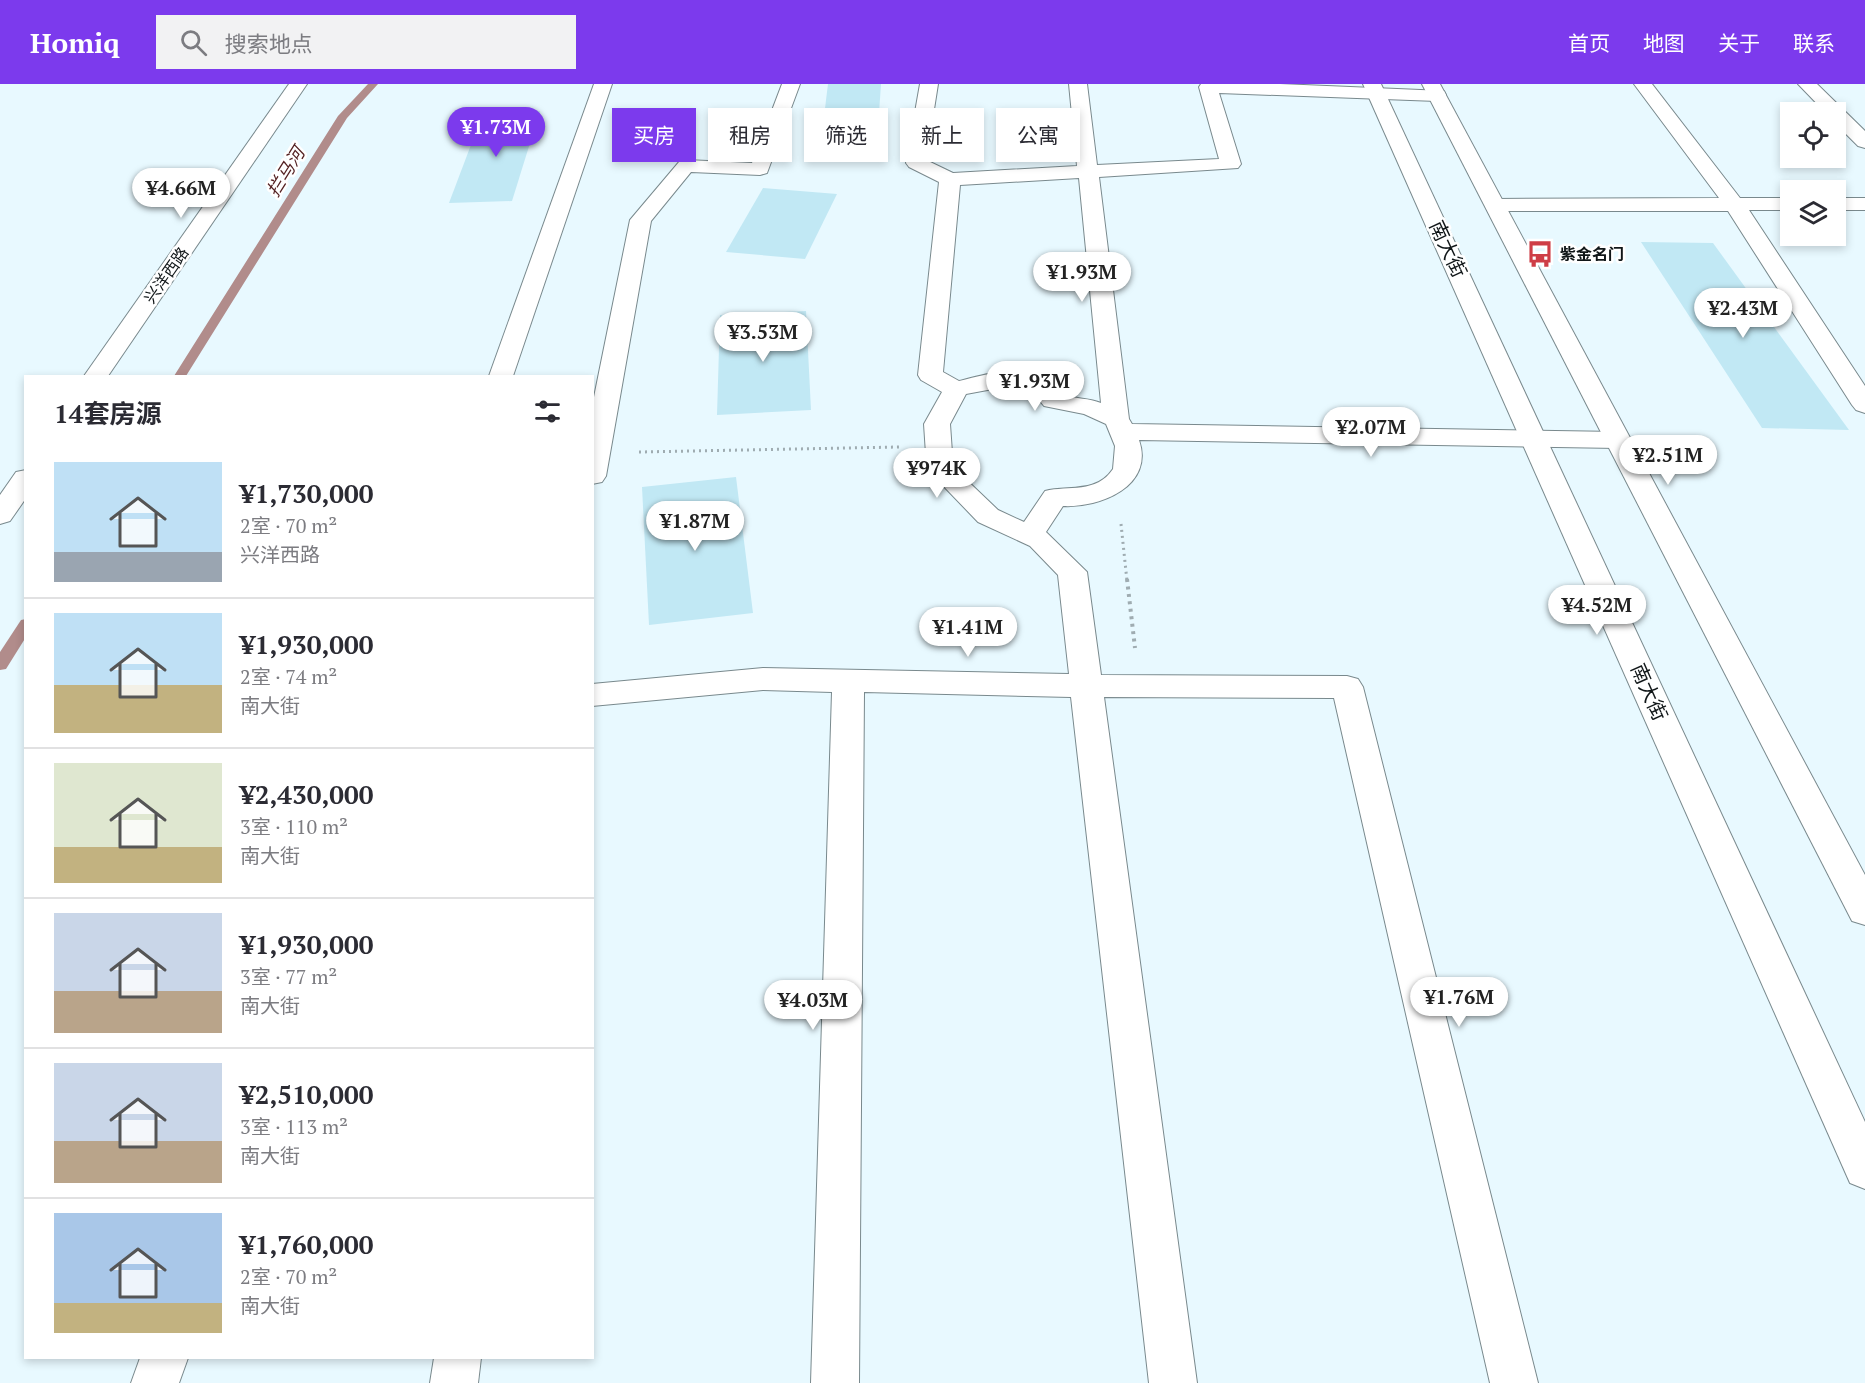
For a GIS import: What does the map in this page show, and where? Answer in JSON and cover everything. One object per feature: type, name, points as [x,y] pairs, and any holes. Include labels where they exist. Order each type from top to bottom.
[{"type":"street","name":"兴洋西路","points":[[97,375],[298,84]]},
{"type":"street","points":[[501,375],[603,84]]},
{"type":"street","points":[[594,466],[642,220],[686,166],[760,169],[791,84]]},
{"type":"street","points":[[929,84],[916,163],[950,179],[1231,164],[1208,87],[1220,85],[1434,89],[1865,910]]},
{"type":"street","points":[[1029,535],[1055,497],[1081,498],[1116,484],[1126,471],[1131,458],[1121,426],[1087,172],[1078,84]]},
{"type":"street","points":[[1643,84],[1734,204],[1865,405]]},
{"type":"street","points":[[1807,84],[1825,102]]},
{"type":"street","name":"南大街","points":[[1375,88],[1865,1168]]},
{"type":"street","points":[[1846,123],[1865,142]]},
{"type":"street","points":[[950,179],[930,375],[956,389],[1010,378],[1030,380],[1048,392],[1053,400],[1090,407],[1121,426],[1618,440]]},
{"type":"street","points":[[1495,205],[1780,204]]},
{"type":"street","points":[[1846,204],[1865,204]]},
{"type":"street","points":[[956,389],[937,424],[940,469],[988,516],[1040,540],[1072,572],[1173,1383]]},
{"type":"street","points":[[0,515],[24,481]]},
{"type":"street","points":[[594,695],[763,679],[1087,686],[1347,687],[1514,1383]]},
{"type":"street","points":[[835,1383],[848,681]]},
{"type":"street","points":[[155,1383],[164,1359]]},
{"type":"street","points":[[454,1383],[458,1359]]},
{"type":"path","points":[[597,452],[939,446]]},
{"type":"path","points":[[1116,484],[1140,686]]},
{"type":"building","points":[[828,84],[881,84],[879,108],[825,108]]},
{"type":"building","points":[[540,111],[512,201],[449,203],[483,113]]},
{"type":"building","points":[[763,188],[837,194],[805,259],[726,252]]},
{"type":"building","points":[[1641,242],[1713,243],[1849,430],[1762,428]]},
{"type":"building","points":[[806,311],[811,410],[717,415],[720,315]]},
{"type":"building","points":[[736,477],[753,613],[649,625],[642,487]]},
{"type":"waterway","name":"拦马河","points":[[181,375],[343,116],[373,84]]},
{"type":"waterway","name":"拦马河","points":[[0,665],[24,627]]},
{"type":"place","name":"紫金名门","points":[[1540,254]]}]
